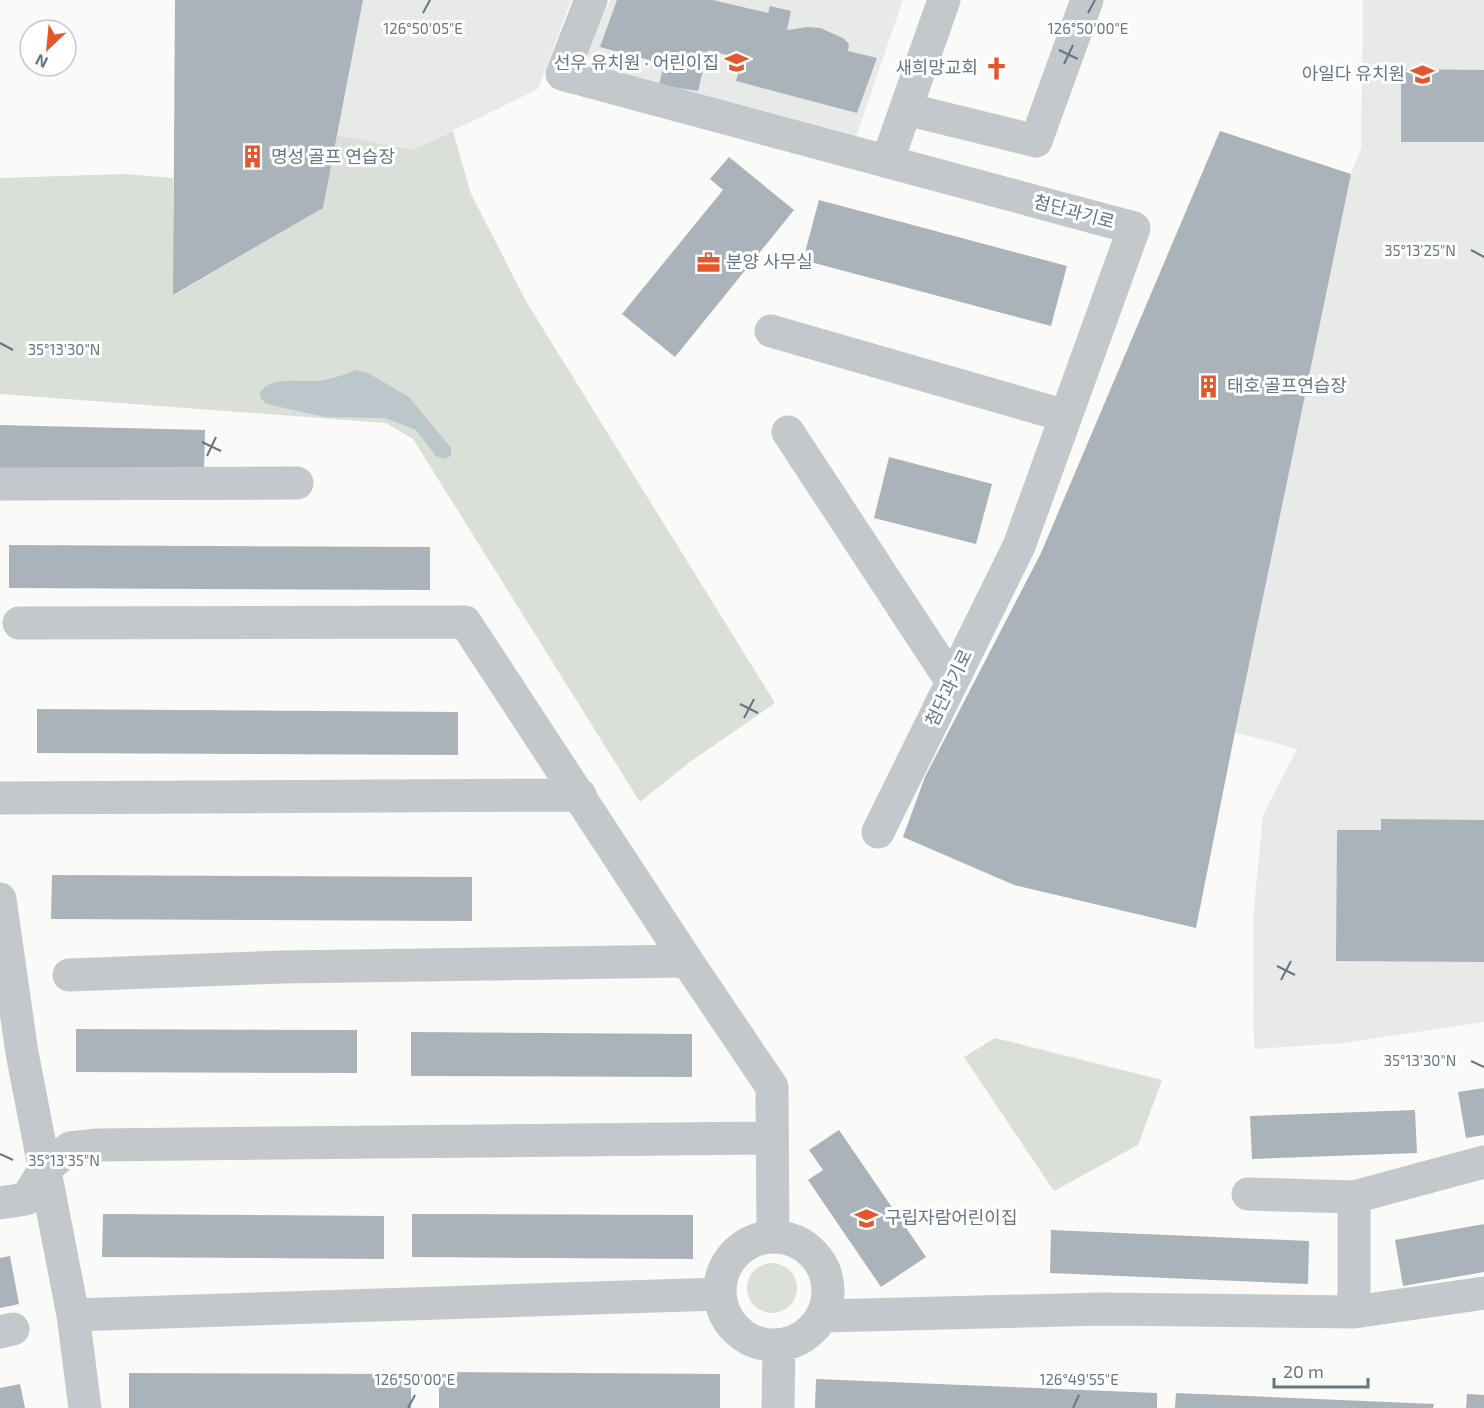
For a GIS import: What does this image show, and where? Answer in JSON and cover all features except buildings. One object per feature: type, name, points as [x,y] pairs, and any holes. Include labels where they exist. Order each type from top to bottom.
[{"type":"street","name":"첨단과기로","points":[[591,0],[562,74],[1134,228],[1019,546],[878,832]]},
{"type":"street","points":[[887,162],[944,0]]},
{"type":"street","points":[[906,109],[1036,141],[1087,0]]},
{"type":"street","points":[[771,331],[1065,416]]},
{"type":"street","points":[[788,432],[952,682]]},
{"type":"street","points":[[0,484],[297,483]]},
{"type":"street","points":[[19,624],[465,621],[772,1087],[773,1237]]},
{"type":"street","points":[[0,798],[580,795]]},
{"type":"street","points":[[0,899],[22,1053],[73,1315],[85,1408]]},
{"type":"street","points":[[69,975],[295,967],[687,961]]},
{"type":"street","points":[[0,1203],[26,1199],[45,1169],[70,1148],[97,1145],[772,1138]]},
{"type":"street","points":[[1248,1194],[1354,1197],[1484,1162]]},
{"type":"street","points":[[1354,1197],[1354,1312]]},
{"type":"street","points":[[773,1237],[791,1239],[808,1248],[820,1262],[828,1289],[823,1316],[812,1331],[797,1341],[778,1346],[761,1345],[745,1338],[731,1327],[722,1311],[719,1294],[724,1269],[740,1248],[756,1239],[773,1237]]},
{"type":"street","points":[[823,1316],[1103,1309],[1354,1312],[1484,1293]]},
{"type":"street","points":[[73,1315],[719,1294]]},
{"type":"street","points":[[778,1346],[778,1408]]},
{"type":"shaded area","points":[[363,0],[571,0],[538,89],[413,150],[337,135]]},
{"type":"shaded area","name":"선우 유치원 · 어린이집","points":[[610,0],[903,0],[856,137],[600,72],[586,55]]},
{"type":"shaded area","points":[[1363,0],[1484,0],[1484,1022],[1343,1043],[1254,1049],[1253,918],[1263,815],[1297,749],[1235,732],[1341,220],[1351,174],[1361,148]]},
{"type":"shaded area","points":[[453,131],[471,194],[527,303],[775,703],[690,762],[640,802],[413,439],[386,423],[0,394],[0,178],[124,174],[173,178],[174,295],[323,208],[337,135],[413,150]]},
{"type":"shaded area","points":[[356,370],[368,373],[409,397],[451,448],[451,456],[443,459],[436,456],[416,430],[385,418],[326,417],[266,404],[260,397],[260,392],[273,383],[324,380]]},
{"type":"shaded area","points":[[995,1038],[1162,1080],[1138,1145],[1054,1191],[964,1057]]},
{"type":"shaded area","points":[[767,1263],[777,1263],[790,1270],[797,1283],[797,1293],[790,1306],[777,1313],[767,1313],[758,1309],[751,1302],[747,1293],[747,1283],[751,1274],[758,1267]]},
{"type":"place","name":"선우 유치원 · 어린이집","points":[[737,63]]},
{"type":"place","name":"새희망교회","points":[[996,68]]},
{"type":"place","name":"아일다 유치원","points":[[1423,74]]},
{"type":"place","name":"명성 골프 연습장","points":[[253,157]]},
{"type":"place","name":"분양 사무실","points":[[708,262]]},
{"type":"place","name":"태호 골프연습장","points":[[1209,386]]},
{"type":"place","name":"구립자람어린이집","points":[[867,1218]]}]
